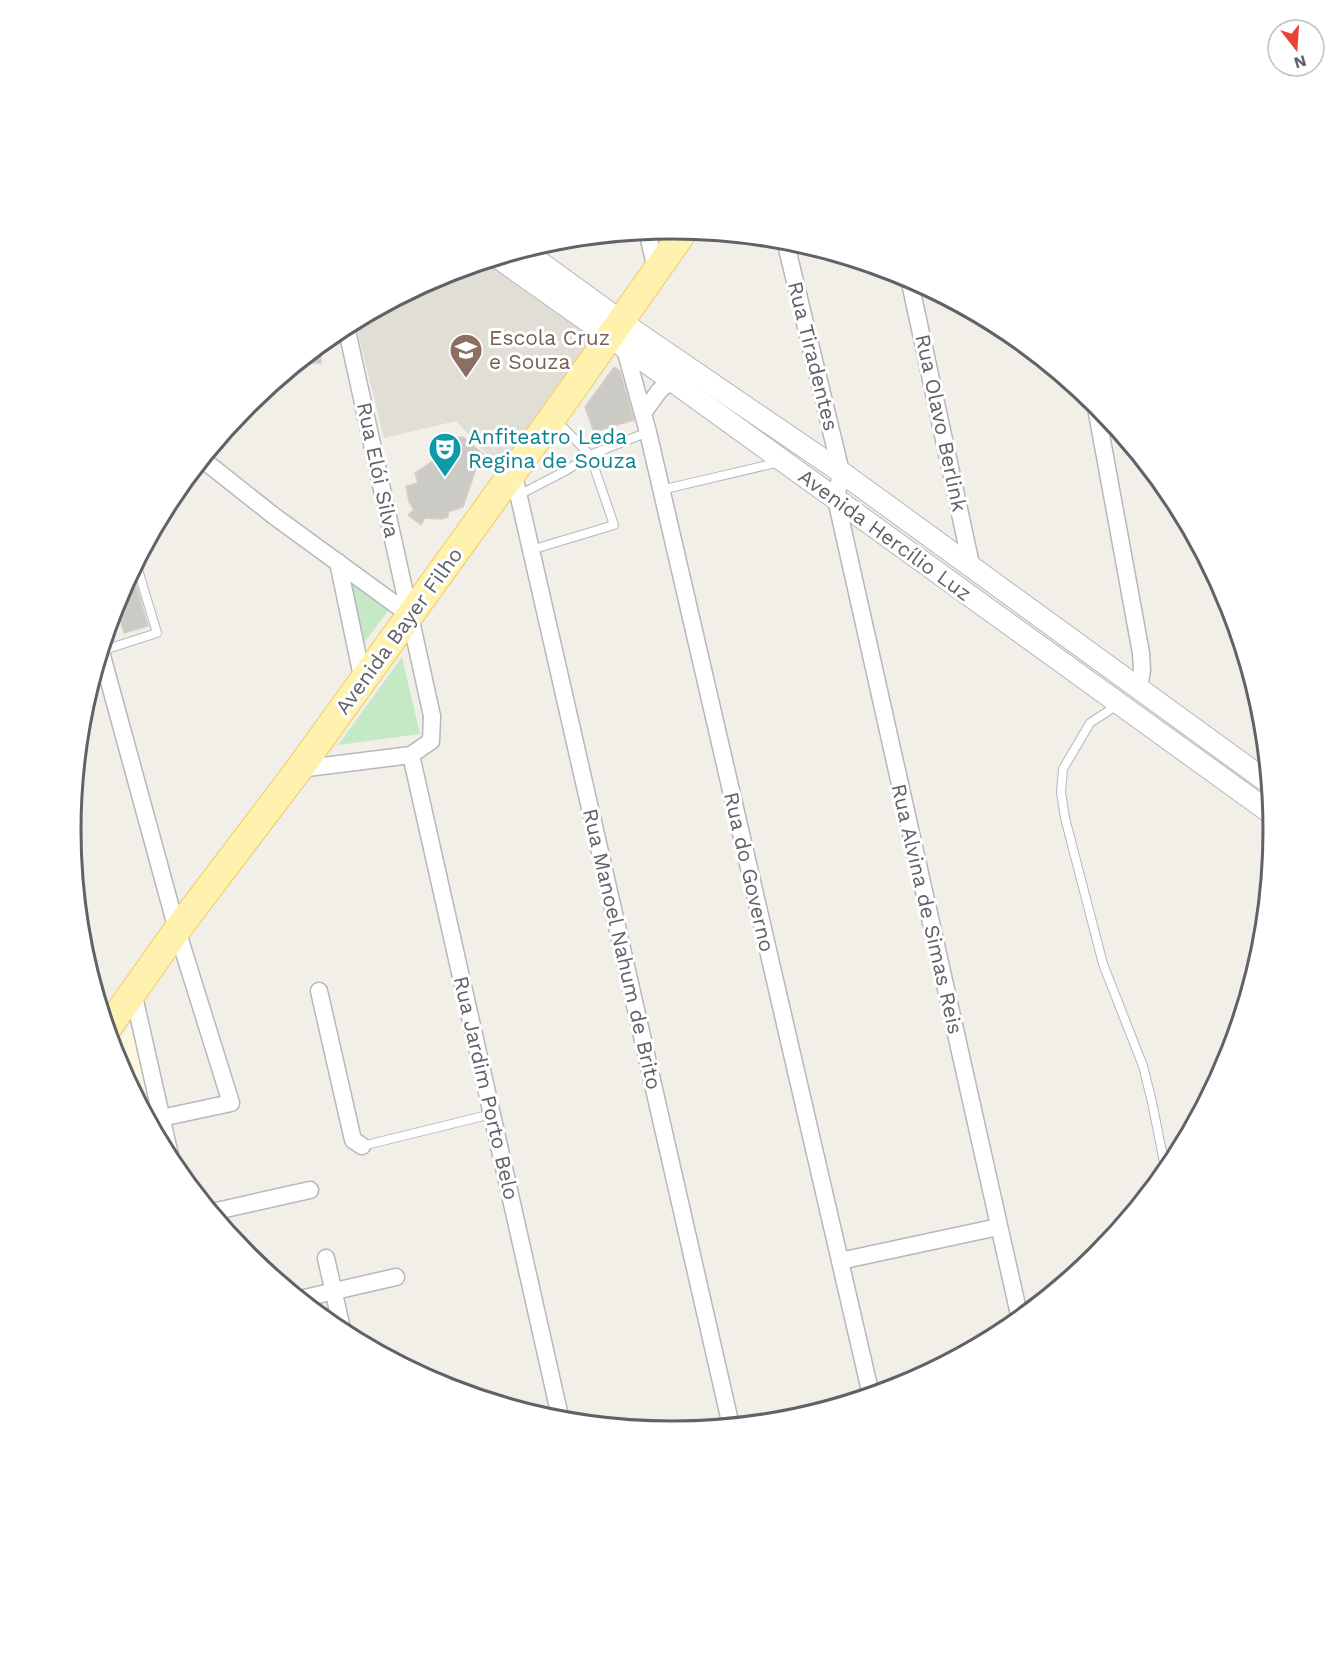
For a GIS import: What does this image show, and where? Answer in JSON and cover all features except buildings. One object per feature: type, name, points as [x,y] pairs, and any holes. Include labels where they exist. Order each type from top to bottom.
[{"type":"main road","name":"Avenida Bayer Filho","points":[[112,1021],[177,930],[299,769],[410,615],[516,483],[553,417],[618,336],[656,269],[678,239]]},
{"type":"street","points":[[649,240],[656,269]]},
{"type":"street","name":"Rua Tiradentes","points":[[787,250],[841,472]]},
{"type":"street","name":"Avenida Hercílio Luz","points":[[529,257],[671,380],[1262,807]]},
{"type":"street","name":"Avenida Hercílio Luz","points":[[506,263],[618,336],[841,472],[1261,777]]},
{"type":"street","name":"Rua Olavo Berlink","points":[[912,290],[972,569]]},
{"type":"street","name":"Rua Elói Silva","points":[[348,336],[432,716],[431,741],[411,755]]},
{"type":"street","name":"Rua do Governo","points":[[618,336],[648,432],[869,1387]]},
{"type":"street","points":[[643,413],[659,391],[671,380]]},
{"type":"street","points":[[1098,421],[1141,654],[1142,670],[1139,689]]},
{"type":"street","points":[[208,464],[274,516],[410,615]]},
{"type":"street","points":[[836,499],[841,472]]},
{"type":"street","name":"Rua Manoel Nahum de Brito","points":[[516,483],[729,1418]]},
{"type":"street","name":"Rua Alvina de Simas Reis","points":[[836,499],[1018,1309]]},
{"type":"street","points":[[338,562],[363,681]]},
{"type":"street","points":[[105,665],[177,930],[231,1103],[161,1118]]},
{"type":"street","points":[[299,769],[411,755]]},
{"type":"street","name":"Rua Jardim Porto Belo","points":[[411,755],[559,1410]]},
{"type":"street","points":[[319,991],[352,1140],[362,1146]]},
{"type":"street","points":[[133,992],[165,1133]]},
{"type":"street","points":[[220,1210],[310,1190]]},
{"type":"street","points":[[840,1261],[998,1227]]},
{"type":"street","points":[[326,1258],[339,1318]]},
{"type":"street","points":[[310,1297],[396,1277]]},
{"type":"lane","points":[[531,550],[614,525],[590,455],[553,417]]},
{"type":"lane","points":[[516,483],[567,470],[590,455],[648,432]]},
{"type":"lane","points":[[661,490],[783,461]]},
{"type":"lane","points":[[110,648],[157,633],[139,575]]},
{"type":"lane","points":[[1119,704],[1090,723],[1063,769],[1061,792],[1071,841],[1103,964],[1143,1066],[1163,1158]]},
{"type":"lane","points":[[362,1146],[492,1114]]},
{"type":"shaded area","name":"Escola Cruz e Souza","points":[[496,266],[592,337],[499,468],[456,421],[384,438],[357,331],[411,300]]},
{"type":"shaded area","points":[[133,1026],[158,1122],[120,1040]]},
{"type":"green space","points":[[351,583],[391,607],[363,644]]},
{"type":"green space","points":[[402,657],[420,734],[338,745]]},
{"type":"place","name":"Escola Cruz e Souza","points":[[466,379]]},
{"type":"place","name":"Anfiteatro Leda Regina de Souza","points":[[445,478]]}]
